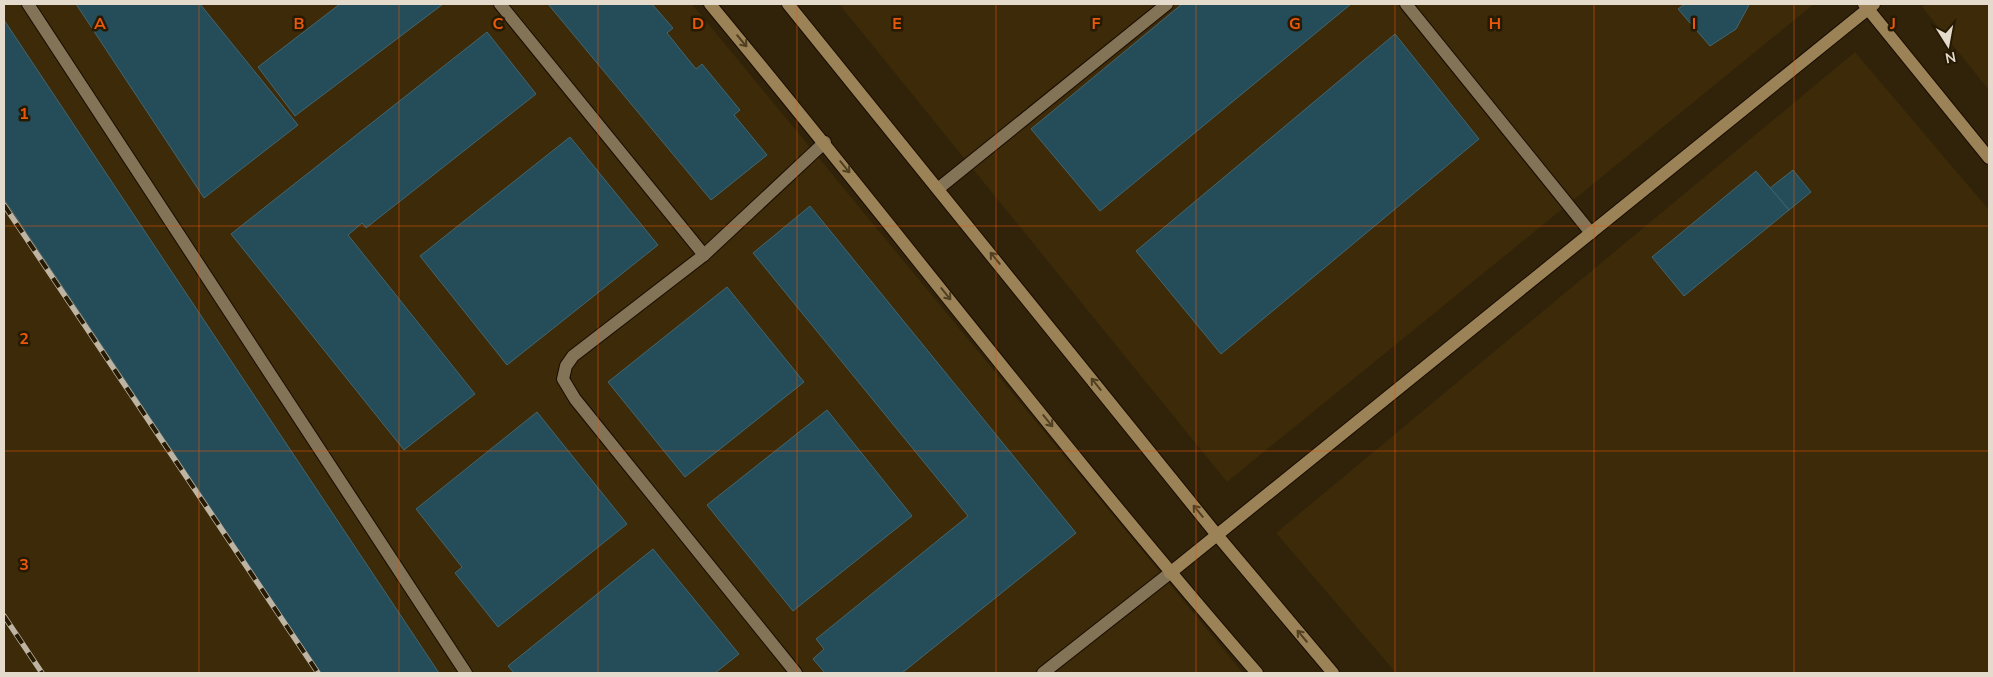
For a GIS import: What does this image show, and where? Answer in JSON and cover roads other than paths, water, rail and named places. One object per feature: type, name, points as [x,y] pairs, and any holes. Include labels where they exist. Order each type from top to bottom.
[{"type":"street","points":[[28,4],[466,673]]},
{"type":"street","points":[[500,4],[704,255]]},
{"type":"street","points":[[710,4],[825,142],[1170,574],[1257,673]]},
{"type":"street","points":[[788,4],[939,188],[1217,535],[1333,673]]},
{"type":"street","points":[[939,188],[1167,4]]},
{"type":"street","points":[[1406,4],[1591,233]]},
{"type":"street","points":[[1043,673],[1170,574],[1869,5],[1989,158]]},
{"type":"street","points":[[796,673],[575,399],[563,379],[566,366],[573,356],[704,255],[825,142]]},
{"type":"railway","points":[[4,205],[318,673]]},
{"type":"railway","points":[[4,616],[42,673]]}]
